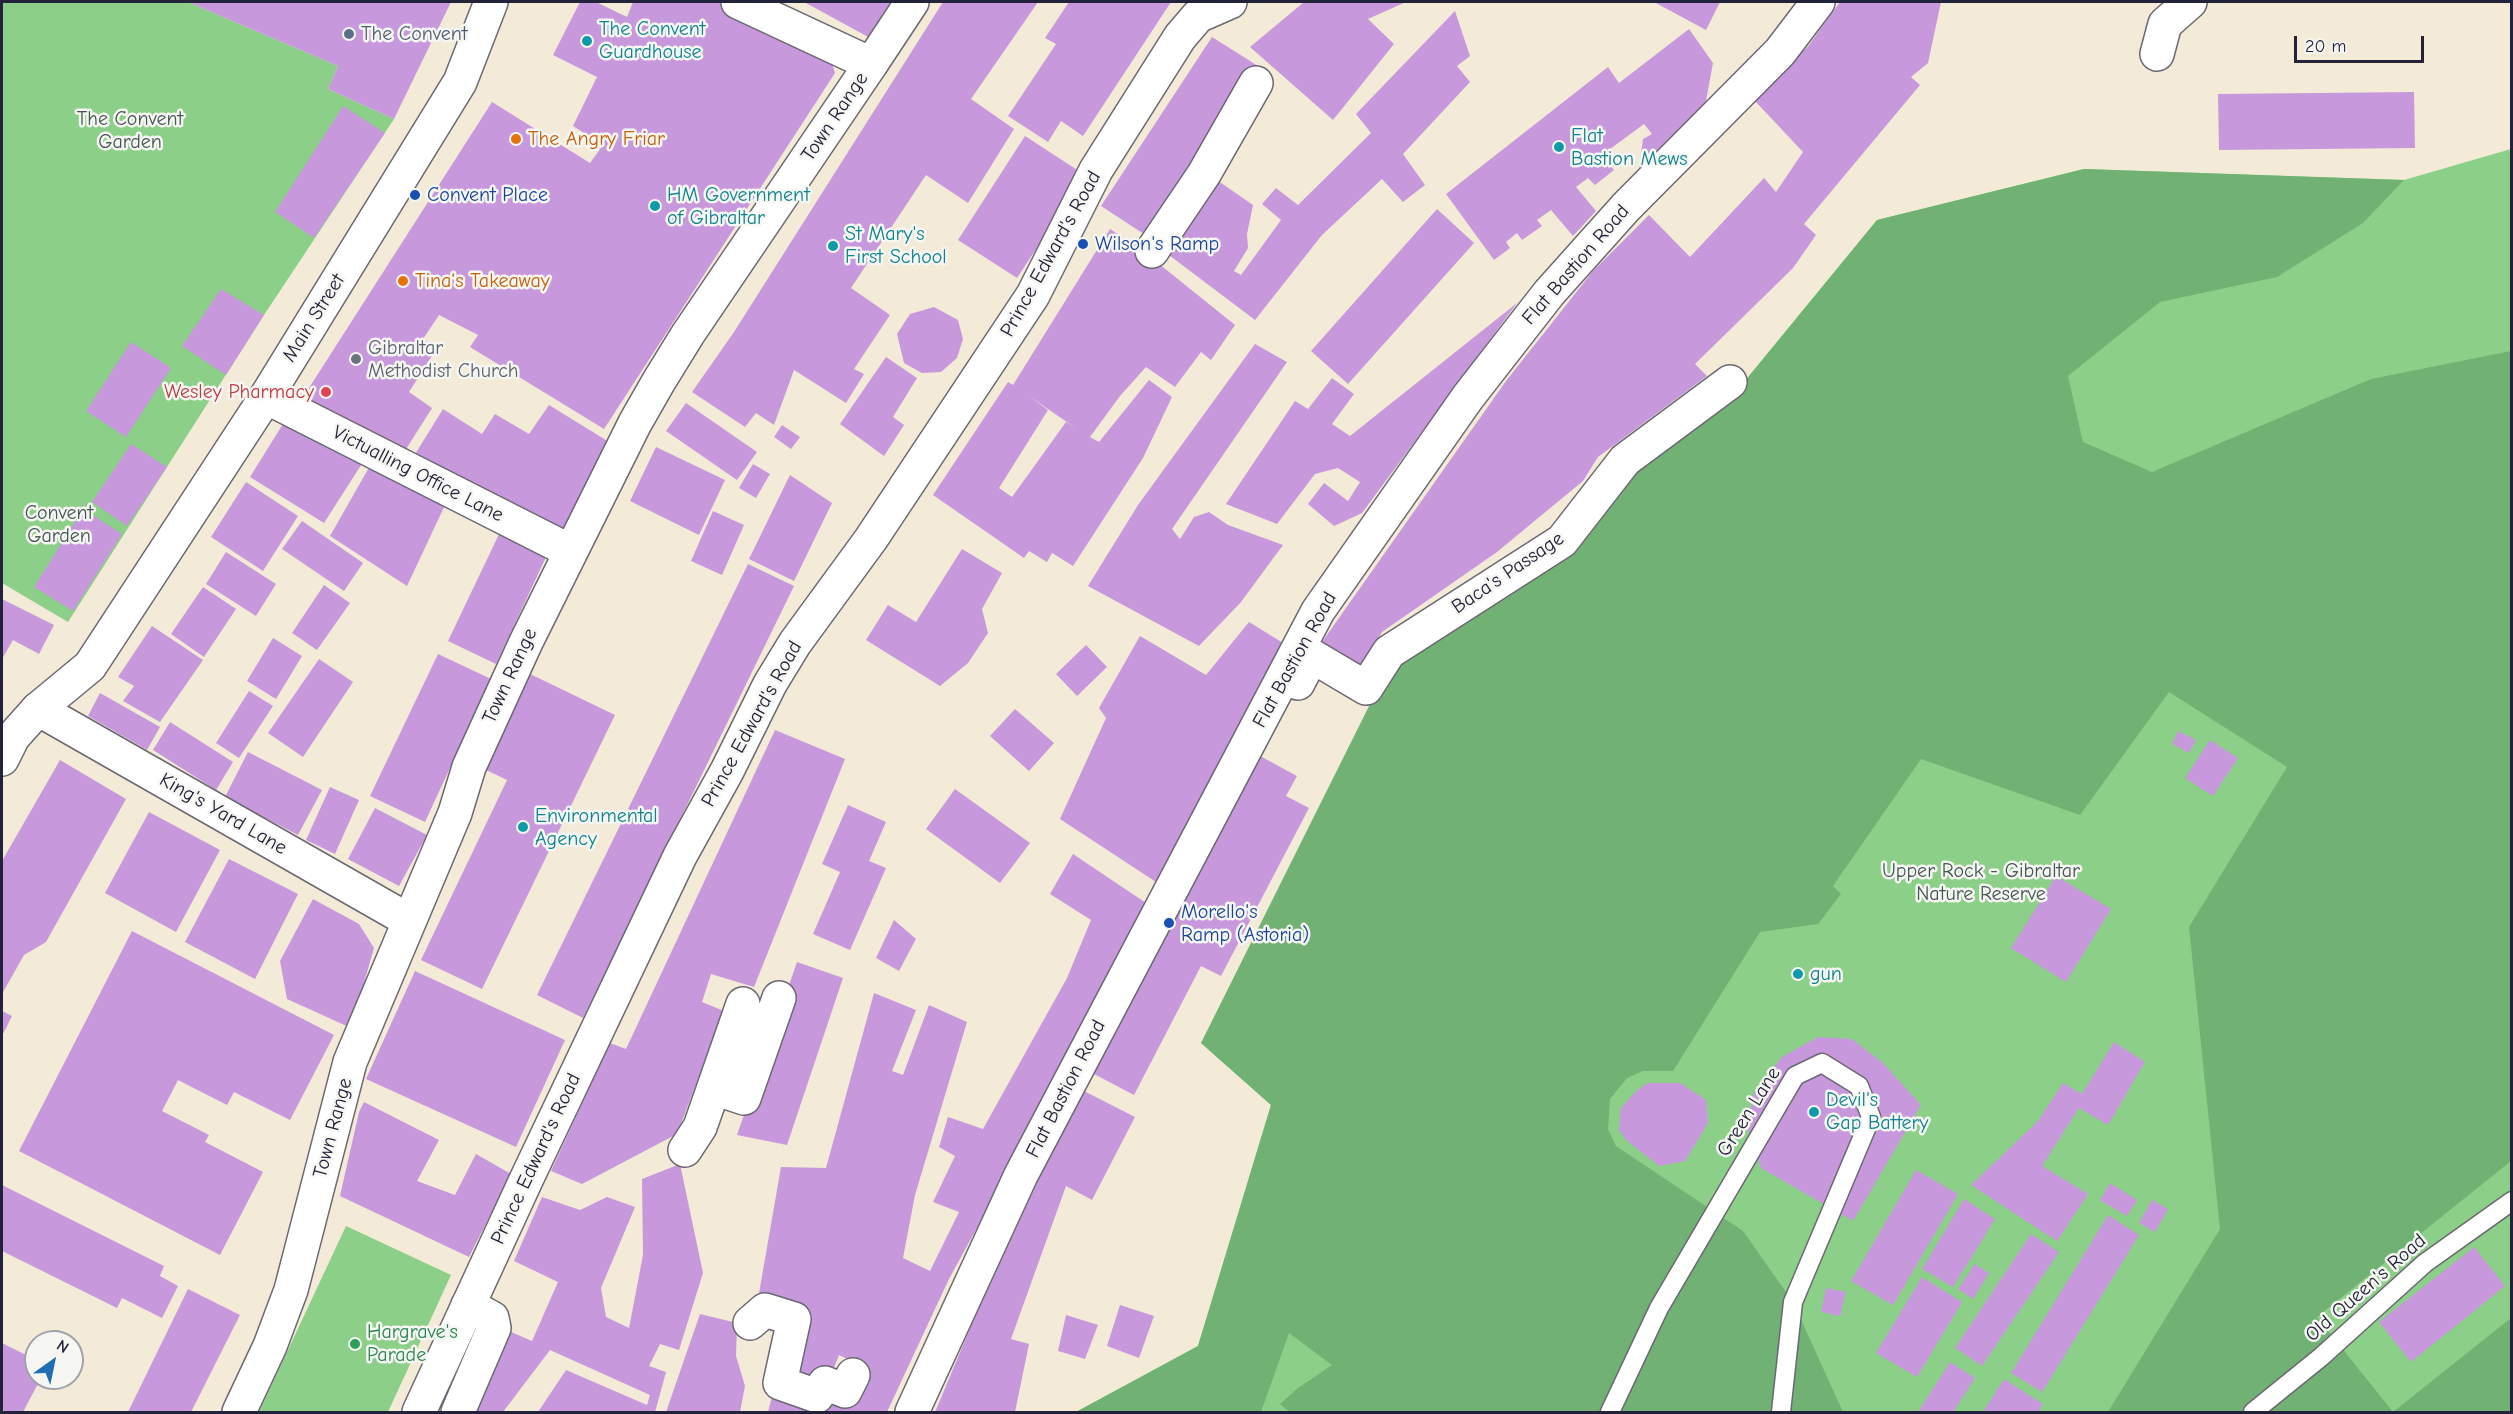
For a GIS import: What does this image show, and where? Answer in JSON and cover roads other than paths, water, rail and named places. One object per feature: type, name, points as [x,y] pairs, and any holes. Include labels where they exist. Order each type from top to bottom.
[{"type":"street","name":"Main Street","points":[[5,743],[38,709],[90,666],[266,397],[460,82],[491,2]]},
{"type":"street","points":[[738,2],[871,64]]},
{"type":"street","name":"Town Range","points":[[239,1413],[270,1346],[291,1290],[350,1062],[455,813],[469,767],[526,642],[635,423],[670,362],[912,2]]},
{"type":"street","name":"Prince Edward's Road","points":[[419,1413],[680,856],[782,663],[820,607],[872,539],[1032,295],[1096,170],[1180,36],[1198,16],[1230,2]]},
{"type":"street","name":"Flat Bastion Road","points":[[912,1413],[1021,1175],[1318,611],[1440,435],[1517,332],[1626,207],[1780,52],[1818,2]]},
{"type":"street","points":[[2157,54],[2165,24],[2190,2]]},
{"type":"street","points":[[1152,250],[1204,174],[1256,83]]},
{"type":"street","name":"Baca's Passage","points":[[1285,675],[1298,683],[1312,656],[1366,688],[1389,652],[1562,541],[1625,460],[1730,382]]},
{"type":"street","name":"Victualling Office Lane","points":[[266,397],[570,551]]},
{"type":"street","name":"King's Yard Lane","points":[[38,709],[408,920]]},
{"type":"street","points":[[714,1088],[744,1098],[779,998]]},
{"type":"street","points":[[685,1150],[700,1127],[743,1004]]},
{"type":"street","points":[[458,1413],[494,1328],[492,1318],[468,1305]]},
{"type":"street","points":[[750,1323],[765,1310],[794,1319],[780,1383],[817,1396],[825,1383],[845,1391],[853,1375]]},
{"type":"lane","name":"Green Lane","points":[[1610,1413],[1659,1308],[1795,1076],[1822,1064],[1859,1086],[1871,1118],[1793,1302],[1781,1413]]},
{"type":"lane","name":"Old Queen's Road","points":[[2253,1413],[2321,1357],[2425,1263],[2511,1201]]},
{"type":"place","name":"The Convent","points":[[349,34]]},
{"type":"place","name":"The Convent Guardhouse","points":[[587,41]]},
{"type":"place","name":"The Angry Friar","points":[[516,139]]},
{"type":"place","name":"Flat Bastion Mews","points":[[1559,147]]},
{"type":"place","name":"Convent Place","points":[[415,195]]},
{"type":"place","name":"HM Government of Gibraltar","points":[[655,206]]},
{"type":"place","name":"Wilson's Ramp","points":[[1083,244]]},
{"type":"place","name":"St Mary's First School","points":[[833,246]]},
{"type":"place","name":"Tina's Takeaway","points":[[403,281]]},
{"type":"place","name":"Gibraltar Methodist Church","points":[[356,359]]},
{"type":"place","name":"Wesley Pharmacy","points":[[326,392]]},
{"type":"place","name":"Environmental Agency","points":[[523,827]]},
{"type":"place","name":"Morello's Ramp (Astoria)","points":[[1169,923]]},
{"type":"place","name":"gun","points":[[1798,974]]},
{"type":"place","name":"Devil's Gap Battery","points":[[1814,1112]]},
{"type":"place","name":"Hargrave's Parade","points":[[355,1344]]},
{"type":"park label","name":"The Convent Garden","points":[[130,130]]},
{"type":"park label","name":"Convent Garden","points":[[59,524]]},
{"type":"park label","name":"Upper Rock - Gibraltar Nature Reserve","points":[[1981,882]]}]
